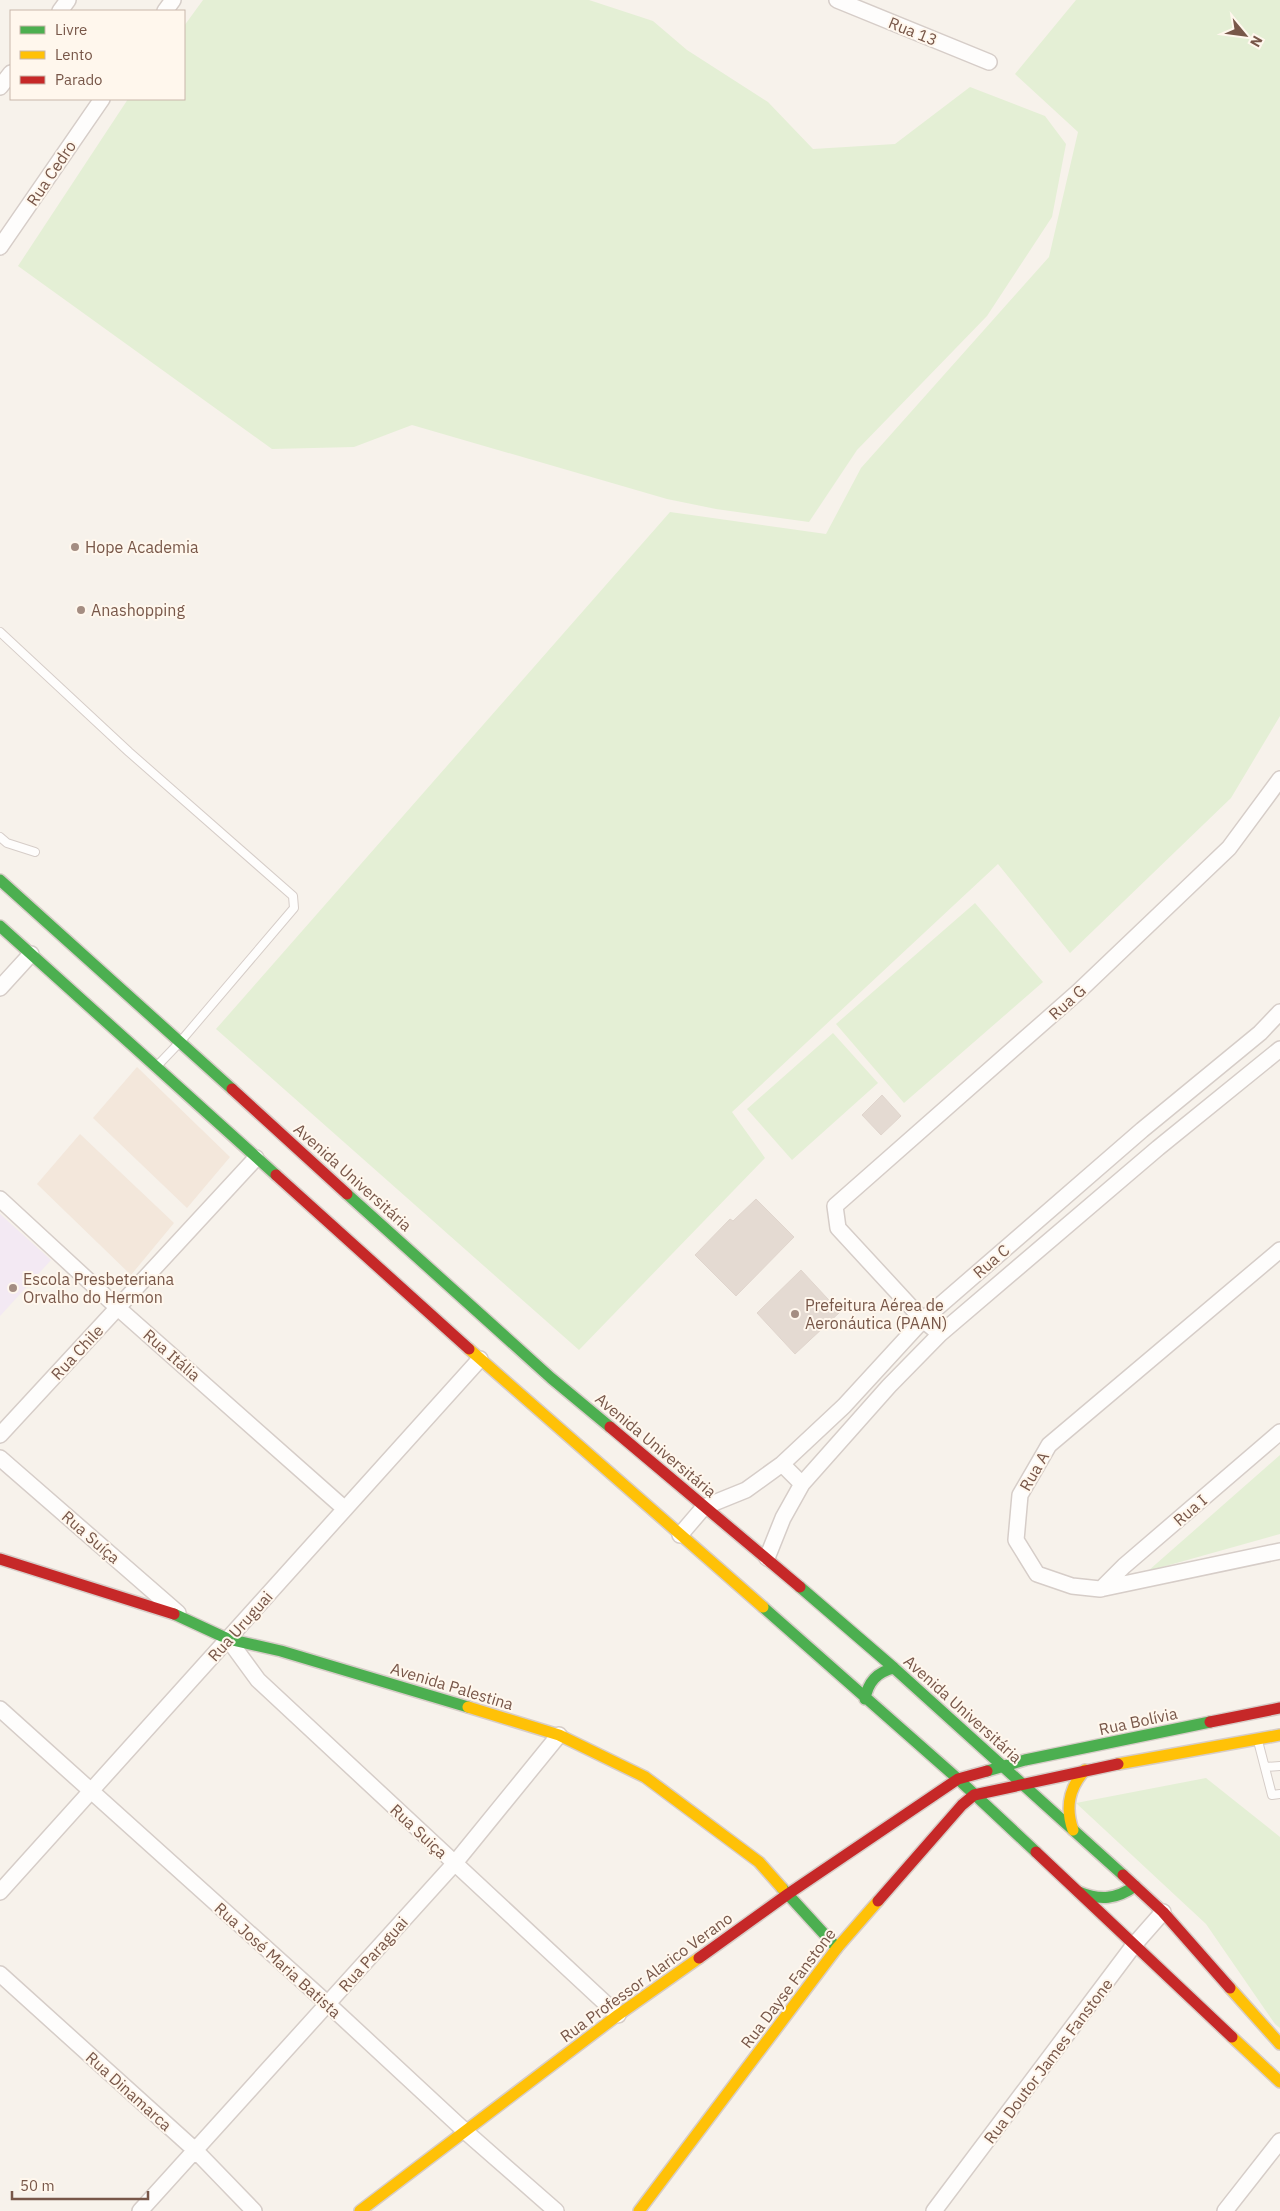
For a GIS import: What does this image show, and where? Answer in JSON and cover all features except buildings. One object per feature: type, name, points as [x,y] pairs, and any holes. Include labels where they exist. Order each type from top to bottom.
[{"type":"main road","name":"Avenida Universitária","points":[[0,880],[653,1470],[704,1507],[767,1558],[894,1668],[1135,1886],[1163,1912],[1280,2044]]},
{"type":"main road","points":[[0,926],[480,1359],[635,1490],[680,1535],[865,1700],[958,1779],[1280,2082]]},
{"type":"main road","name":"Avenida Palestina","points":[[0,1559],[182,1616],[228,1639],[281,1651],[559,1735],[646,1776],[759,1862],[837,1948]]},
{"type":"main road","points":[[865,1700],[866,1691],[874,1677],[880,1672],[894,1668]]},
{"type":"main road","name":"Rua Bolívia","points":[[958,1779],[1002,1766],[1280,1708]]},
{"type":"main road","points":[[974,1795],[1085,1770],[1280,1734]]},
{"type":"main road","points":[[1073,1830],[1068,1813],[1069,1796],[1078,1778],[1085,1770]]},
{"type":"main road","name":"Rua Professor Alarico Verano","points":[[360,2211],[618,2015],[788,1894],[958,1779]]},
{"type":"main road","name":"Rua Dayse Fanstone","points":[[639,2211],[837,1948],[962,1805],[974,1795]]},
{"type":"main road","points":[[1079,1892],[1088,1896],[1108,1899],[1127,1892],[1135,1886]]},
{"type":"street","name":"Rua 13","points":[[837,0],[988,62]]},
{"type":"street","points":[[0,87],[10,74]]},
{"type":"street","name":"Rua Cedro","points":[[0,247],[101,100]]},
{"type":"street","name":"Rua G","points":[[923,1320],[838,1228],[835,1206],[1078,992],[1222,855],[1280,779]]},
{"type":"street","points":[[0,988],[31,954]]},
{"type":"street","name":"Rua C","points":[[704,1507],[746,1490],[782,1464],[844,1406],[923,1320],[1142,1130],[1260,1033],[1280,1012]]},
{"type":"street","name":"Rua C","points":[[767,1558],[783,1518],[802,1484],[889,1386],[940,1334],[1158,1148],[1280,1049]]},
{"type":"street","points":[[1142,1130],[1158,1148]]},
{"type":"street","name":"Rua Chile","points":[[0,1435],[256,1158]]},
{"type":"street","name":"Rua Itália","points":[[0,1199],[118,1308],[345,1509]]},
{"type":"street","name":"Rua A","points":[[1280,1250],[1049,1445],[1020,1495],[1016,1540],[1036,1574],[1072,1586],[1100,1589],[1280,1552]]},
{"type":"street","points":[[923,1320],[940,1334]]},
{"type":"street","name":"Rua Uruguai","points":[[0,1892],[480,1359]]},
{"type":"street","points":[[875,1373],[889,1386]]},
{"type":"street","points":[[844,1406],[858,1421]]},
{"type":"street","name":"Rua I","points":[[1100,1589],[1124,1566],[1280,1432]]},
{"type":"street","name":"Rua Suíça","points":[[0,1458],[182,1616]]},
{"type":"street","points":[[782,1464],[802,1484]]},
{"type":"street","points":[[680,1535],[704,1507]]},
{"type":"street","name":"Rua Suiça","points":[[228,1639],[258,1680],[618,2015]]},
{"type":"street","name":"Rua José Maria Batista","points":[[0,1709],[328,2004],[466,2132],[556,2211]]},
{"type":"street","name":"Rua Paraguai","points":[[140,2211],[454,1864],[559,1735]]},
{"type":"street","name":"Rua Doutor James Fanstone","points":[[934,2211],[1134,1946],[1163,1912]]},
{"type":"street","name":"Rua Dinamarca","points":[[0,1974],[195,2150],[254,2211]]},
{"type":"street","points":[[1226,2211],[1280,2140]]},
{"type":"lane","points":[[0,632],[129,752],[293,896],[294,908],[156,1068]]},
{"type":"lane","points":[[0,837],[7,843],[35,852]]},
{"type":"lane","points":[[1258,1739],[1272,1795],[1280,1794]]},
{"type":"lane","points":[[1265,1767],[1280,1766]]},
{"type":"shaded area","points":[[137,1067],[230,1157],[187,1208],[93,1118]]},
{"type":"shaded area","points":[[80,1134],[174,1223],[131,1275],[37,1184]]},
{"type":"shaded area","name":"Escola Presbeteriana Orvalho do Hermon","points":[[0,1214],[51,1260],[0,1316]]},
{"type":"green space","points":[[203,0],[589,0],[653,21],[687,50],[768,102],[813,149],[895,144],[970,87],[1045,116],[1066,144],[1052,217],[987,316],[857,450],[809,522],[716,509],[667,499],[412,425],[354,447],[272,449],[18,266],[127,100],[185,100],[185,25]]},
{"type":"green space","points":[[1076,0],[1280,0],[1280,716],[1231,798],[1070,953],[998,864],[732,1112],[765,1158],[579,1350],[216,1029],[670,512],[826,534],[861,468],[1049,257],[1078,132],[1015,74]]},
{"type":"green space","points":[[975,903],[1043,982],[904,1103],[836,1024]]},
{"type":"green space","points":[[833,1033],[878,1083],[792,1160],[747,1109]]},
{"type":"green space","points":[[1280,1455],[1280,1534],[1148,1571]]},
{"type":"green space","points":[[1206,1778],[1280,1837],[1280,2028],[1275,2024],[1206,1924],[1076,1803]]},
{"type":"traffic: fast","points":[[0,880],[232,1089]]},
{"type":"traffic: fast","points":[[0,926],[276,1175]]},
{"type":"traffic: fast","points":[[347,1194],[551,1378],[610,1427]]},
{"type":"traffic: fast","points":[[800,1587],[894,1668],[1123,1875]]},
{"type":"traffic: fast","points":[[763,1607],[958,1779],[1036,1852]]},
{"type":"traffic: fast","points":[[174,1614],[228,1639],[281,1651],[468,1707]]},
{"type":"traffic: fast","points":[[865,1699],[868,1688],[874,1679],[883,1672],[894,1668]]},
{"type":"traffic: fast","points":[[987,1771],[1025,1760],[1210,1722]]},
{"type":"traffic: fast","points":[[1079,1892],[1094,1897],[1108,1897],[1122,1894],[1135,1886]]},
{"type":"traffic: fast","points":[[782,1888],[837,1948]]},
{"type":"traffic: slow","points":[[469,1349],[763,1607]]},
{"type":"traffic: slow","points":[[468,1707],[559,1735],[645,1777],[759,1862],[782,1888]]},
{"type":"traffic: slow","points":[[1118,1764],[1280,1735]]},
{"type":"traffic: slow","points":[[1073,1830],[1069,1813],[1070,1798],[1075,1784],[1085,1770]]},
{"type":"traffic: slow","points":[[639,2211],[837,1948],[878,1901]]},
{"type":"traffic: slow","points":[[360,2211],[618,2015],[699,1958]]},
{"type":"traffic: slow","points":[[1230,1988],[1280,2044]]},
{"type":"traffic: slow","points":[[1232,2037],[1280,2082]]},
{"type":"traffic: jam","points":[[232,1089],[347,1194]]},
{"type":"traffic: jam","points":[[276,1175],[469,1349]]},
{"type":"traffic: jam","points":[[610,1427],[800,1587]]},
{"type":"traffic: jam","points":[[0,1559],[174,1614]]},
{"type":"traffic: jam","points":[[1210,1722],[1280,1708]]},
{"type":"traffic: jam","points":[[878,1901],[962,1805],[974,1795],[1118,1764]]},
{"type":"traffic: jam","points":[[699,1958],[788,1894],[958,1779],[987,1771]]},
{"type":"traffic: jam","points":[[1036,1852],[1232,2037]]},
{"type":"traffic: jam","points":[[1123,1875],[1163,1912],[1230,1988]]},
{"type":"place","name":"Hope Academia","points":[[75,547]]},
{"type":"place","name":"Anashopping","points":[[81,610]]},
{"type":"place","name":"Escola Presbeteriana Orvalho do Hermon","points":[[13,1288]]},
{"type":"place","name":"Prefeitura Aérea de Aeronáutica (PAAN)","points":[[795,1314]]}]
